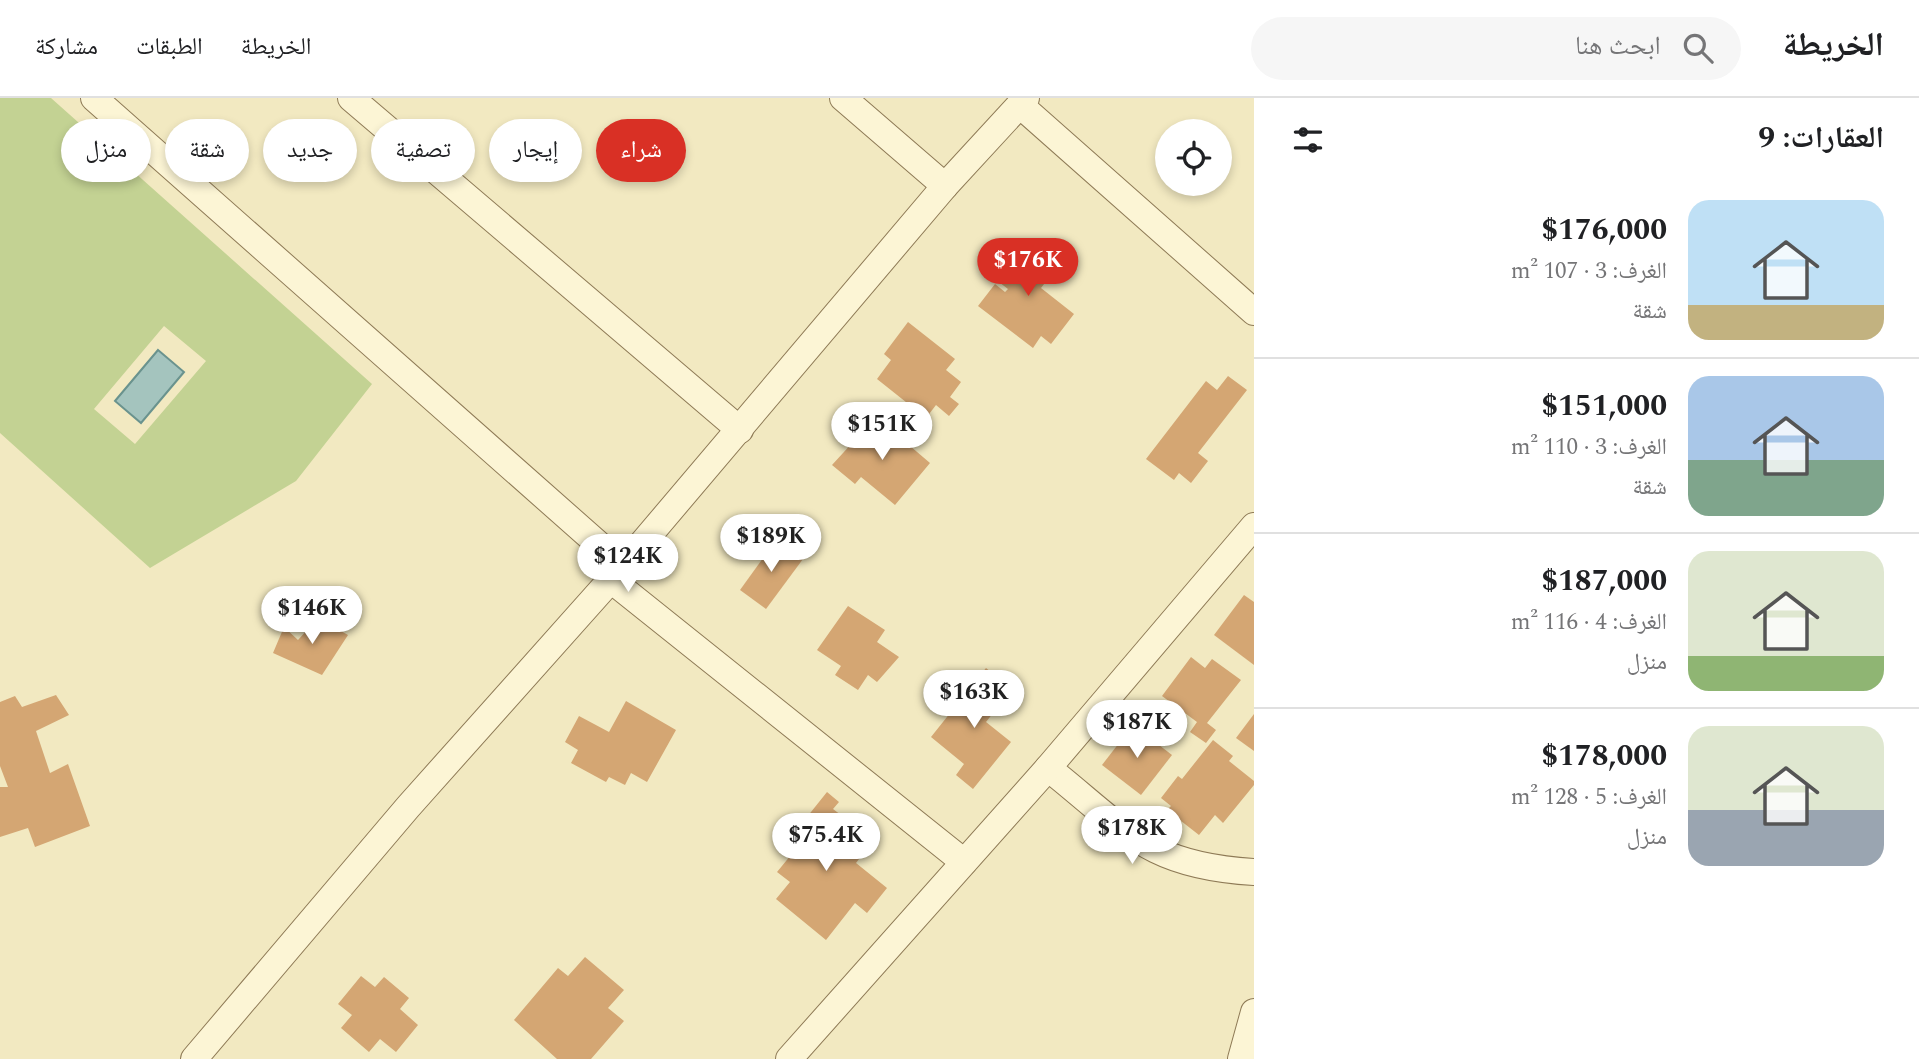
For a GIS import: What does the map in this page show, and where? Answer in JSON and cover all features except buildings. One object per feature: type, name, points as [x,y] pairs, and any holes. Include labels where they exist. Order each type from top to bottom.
[{"type":"street","points":[[94,98],[617,572],[964,862]]},
{"type":"street","points":[[351,98],[740,430]]},
{"type":"street","points":[[844,98],[945,186]]},
{"type":"street","points":[[194,1059],[417,797],[740,430],[945,186],[1023,102],[1254,312]]},
{"type":"street","points":[[789,1059],[1048,768],[1254,526]]},
{"type":"street","points":[[1048,768],[1130,837],[1152,850],[1202,868],[1250,866]]},
{"type":"street","points":[[1241,1059],[1254,1012]]},
{"type":"green space","points":[[0,98],[51,98],[75,119],[61,119],[61,182],[145,182],[372,384],[296,481],[150,568],[0,433]],"holes":[[[164,326],[206,361],[135,444],[94,409]]]},
{"type":"water","points":[[158,350],[184,372],[141,423],[115,401]]}]
